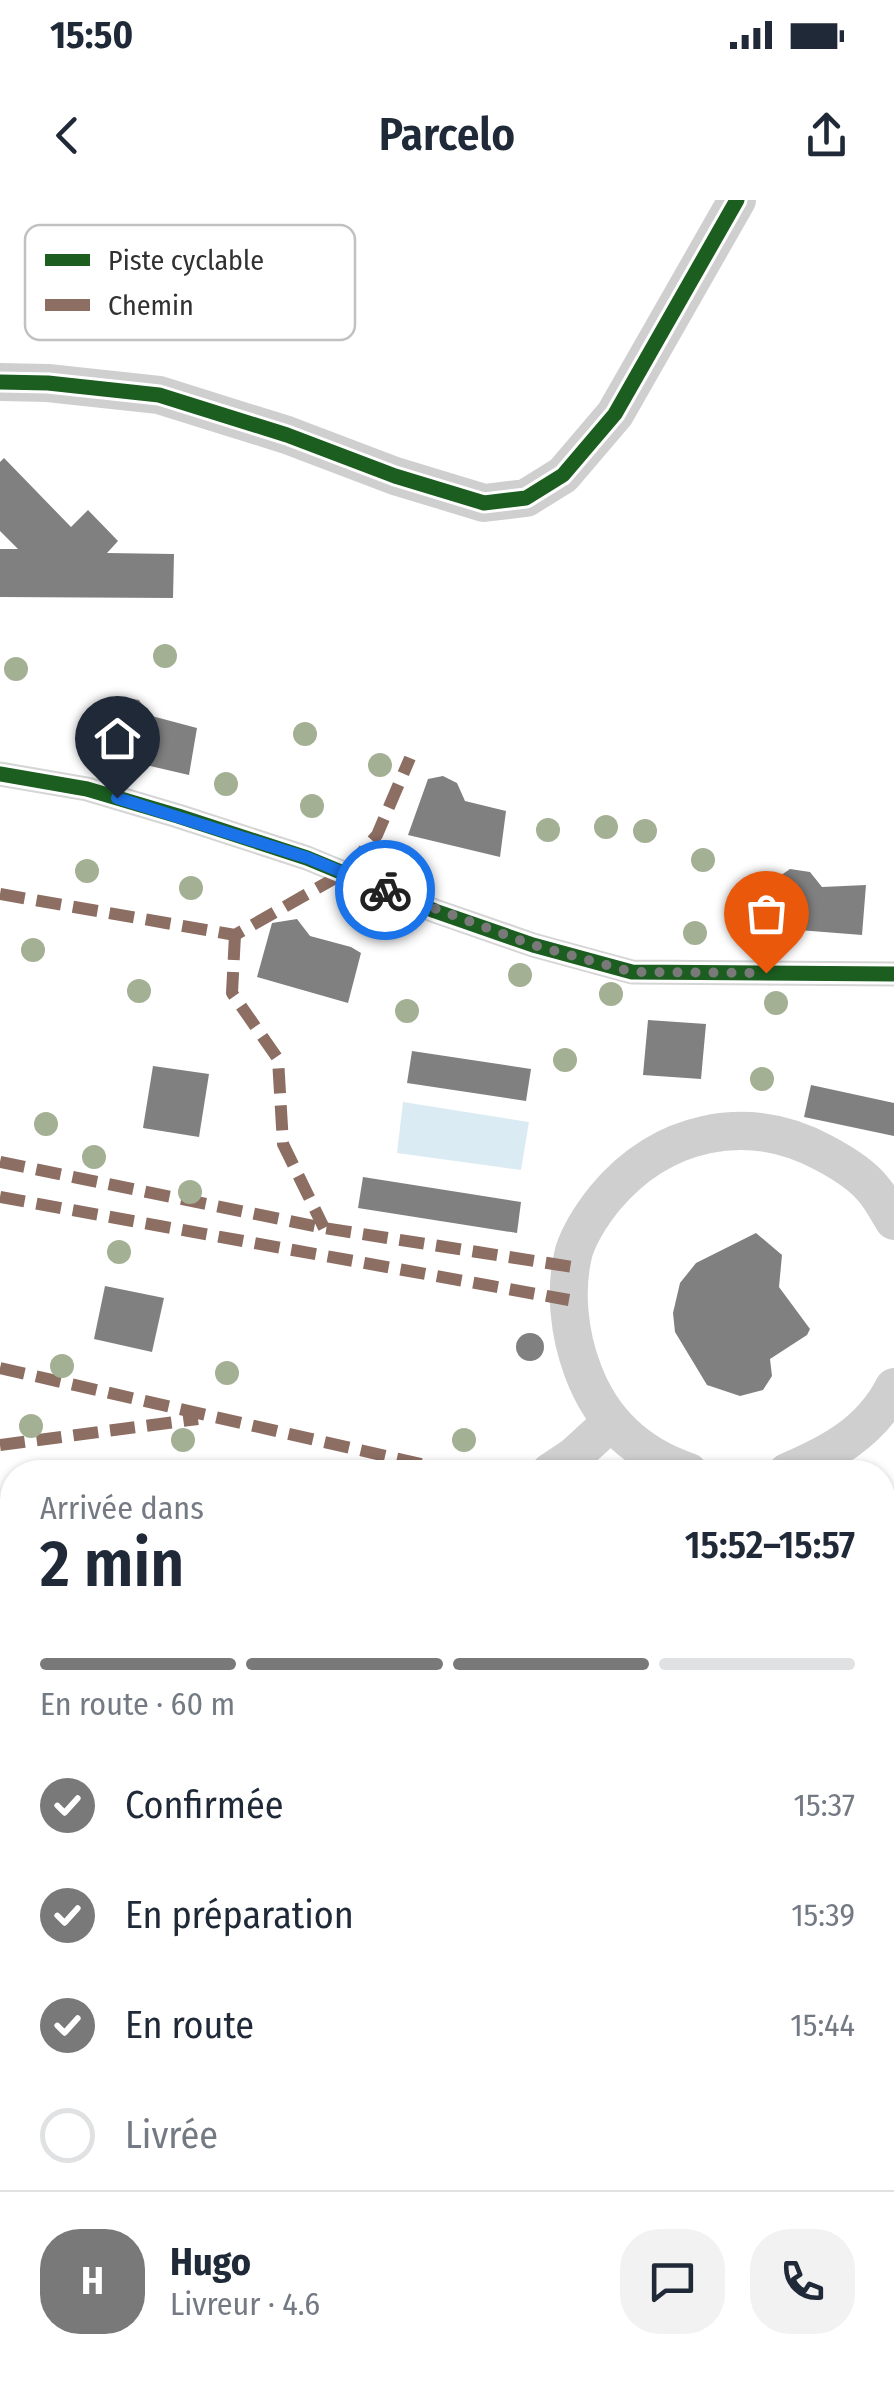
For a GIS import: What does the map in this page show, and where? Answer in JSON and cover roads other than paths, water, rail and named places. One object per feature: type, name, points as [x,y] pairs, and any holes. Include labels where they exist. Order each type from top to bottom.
[{"type":"street","points":[[0,382],[158,395],[484,503],[526,498],[563,474],[615,414],[738,200]]},
{"type":"street","points":[[0,774],[87,789],[178,816],[308,858],[435,911],[533,945],[632,972],[894,974]]},
{"type":"street","points":[[660,1460],[648,1455],[610,1423],[588,1385],[571,1340],[569,1300],[574,1251],[594,1212],[624,1175],[661,1150],[705,1134],[753,1131],[782,1135],[796,1138],[837,1160],[872,1187],[894,1221]]},
{"type":"street","points":[[817,1460],[858,1435],[894,1387]]},
{"type":"street","points":[[568,1460],[610,1423]]}]
